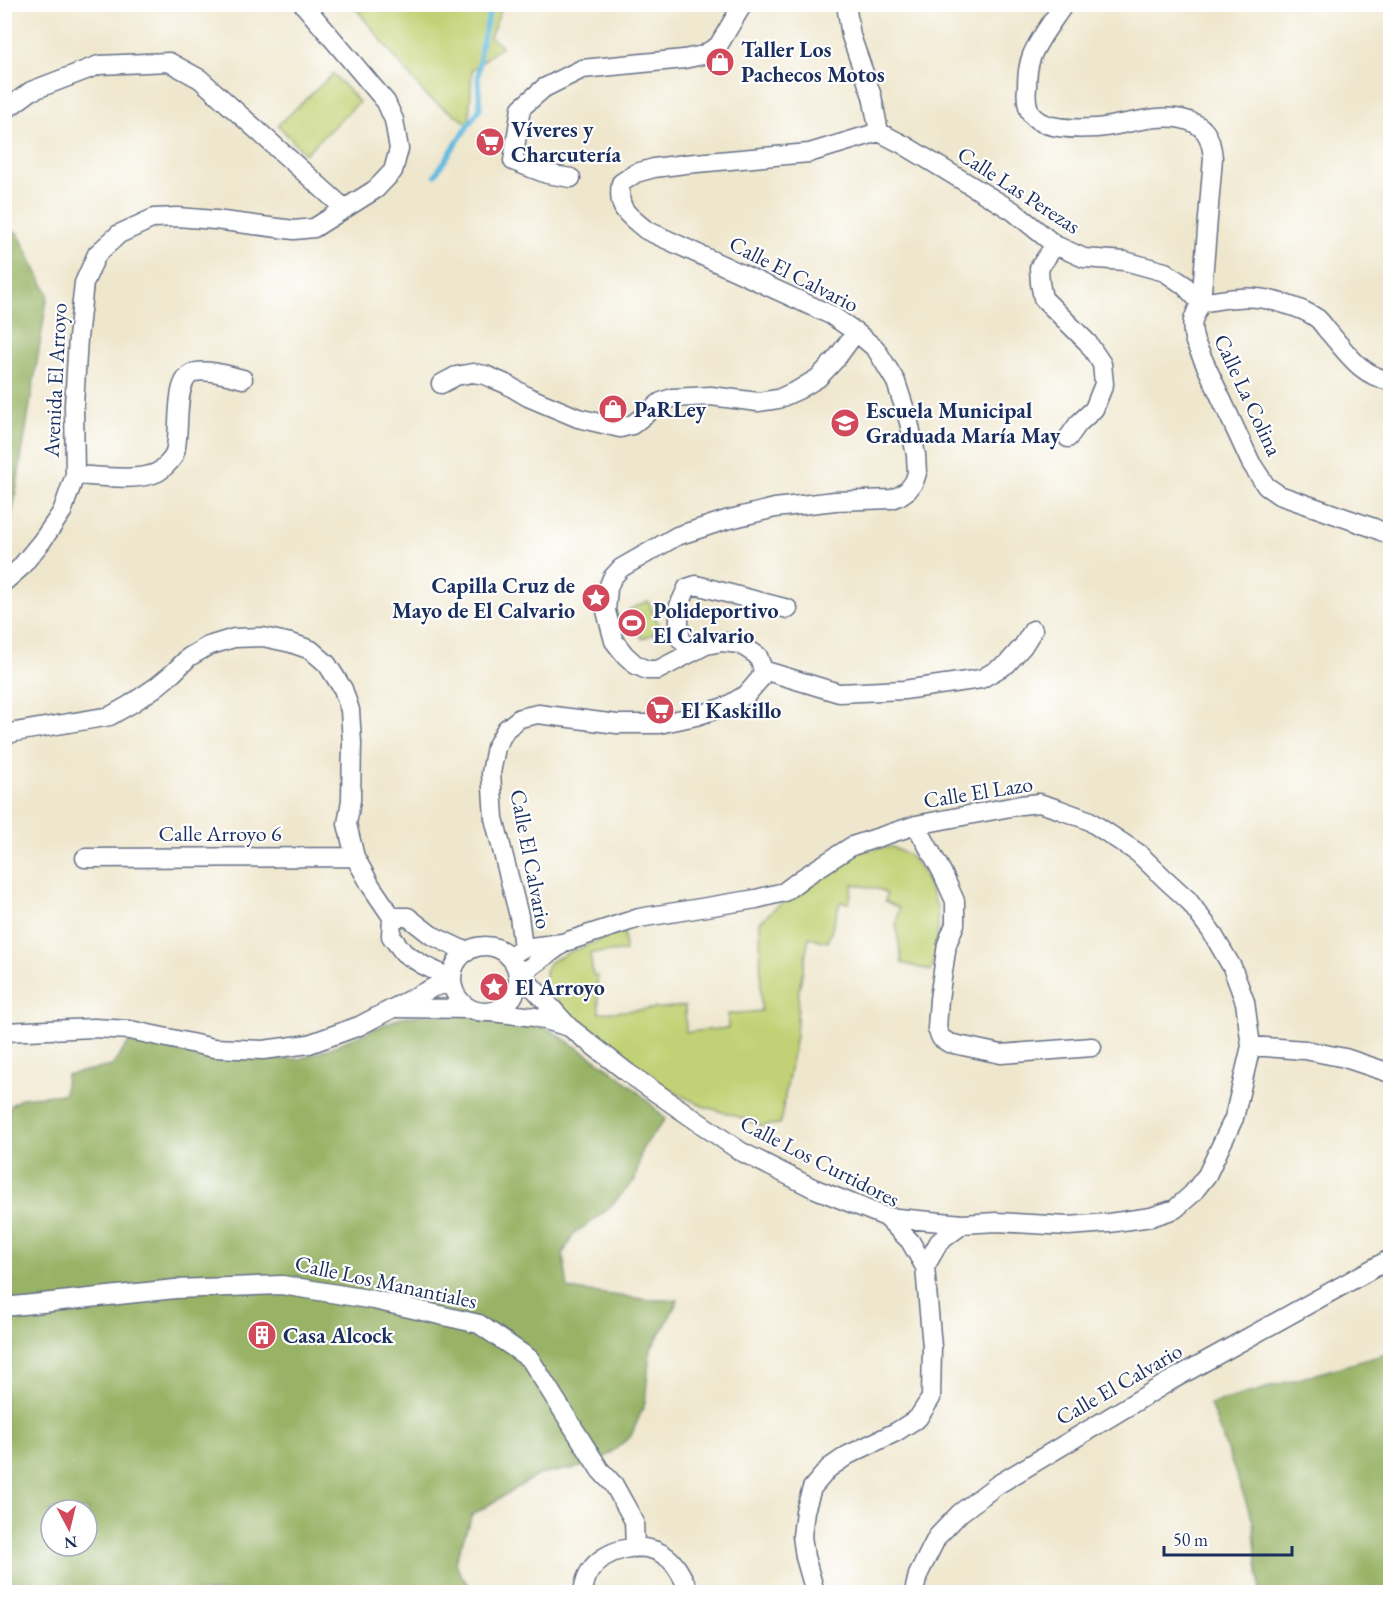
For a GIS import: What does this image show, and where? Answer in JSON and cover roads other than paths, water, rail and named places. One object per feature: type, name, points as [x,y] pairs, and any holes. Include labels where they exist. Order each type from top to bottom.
[{"type":"street","name":"Avenida El Arroyo","points":[[4,582],[20,568],[62,512],[75,475],[74,405],[78,338],[84,284],[97,254],[119,234],[154,218],[196,218],[294,230],[314,228],[376,189],[393,171],[399,149],[394,120],[386,102],[303,4]]},
{"type":"street","points":[[571,178],[547,174],[513,161],[521,108],[544,88],[582,69],[703,55],[718,46],[743,4]]},
{"type":"street","points":[[846,4],[851,36],[872,96],[879,132]]},
{"type":"street","points":[[1064,4],[1032,55],[1026,102],[1032,115],[1045,124],[1069,128],[1096,128],[1170,117],[1185,119],[1207,131],[1212,143],[1213,158],[1201,303]]},
{"type":"street","points":[[4,111],[31,91],[99,65],[169,62],[200,79],[345,209]]},
{"type":"street","name":"Calle Las Perezas","points":[[879,132],[1013,211],[1055,245],[1084,258],[1125,261],[1165,272],[1184,285],[1201,303]]},
{"type":"street","name":"Calle El Calvario","points":[[516,952],[519,916],[494,818],[491,773],[496,747],[506,729],[520,718],[538,714],[617,724],[659,724],[696,716],[727,706],[747,694],[760,679],[763,670],[758,656],[740,644],[722,642],[706,645],[658,670],[647,670],[636,665],[614,641],[606,611],[608,588],[612,578],[621,568],[639,556],[677,536],[726,520],[775,508],[835,501],[892,499],[909,490],[917,473],[916,454],[909,422],[896,382],[876,349],[831,315],[646,230],[625,212],[619,197],[621,183],[636,173],[654,168],[809,153],[879,132]]},
{"type":"street","points":[[1055,245],[1039,268],[1043,298],[1088,343],[1102,364],[1104,384],[1094,409],[1078,424],[1068,438]]},
{"type":"street","name":"Calle La Colina","points":[[1390,381],[1383,380],[1358,366],[1317,319],[1275,300],[1248,297],[1222,299],[1201,303],[1195,313],[1191,328],[1196,342],[1251,463],[1266,486],[1279,495],[1390,535]]},
{"type":"street","points":[[441,384],[456,376],[484,375],[578,418],[620,428],[632,426],[661,402],[672,399],[711,396],[758,402],[778,399],[818,378],[856,332]]},
{"type":"street","points":[[75,475],[136,478],[158,472],[174,457],[181,394],[185,379],[194,372],[209,372],[243,379]]},
{"type":"street","points":[[692,652],[681,640],[679,627],[679,606],[687,588],[696,585],[788,609]]},
{"type":"street","points":[[763,670],[839,693],[904,690],[981,679],[1007,664],[1034,630]]},
{"type":"street","points":[[4,736],[15,732],[110,716],[156,687],[189,657],[208,646],[234,638],[263,637],[291,642],[310,650],[327,664],[343,689],[350,710],[351,800],[347,824],[355,857],[392,917],[391,936],[404,953],[452,981]]},
{"type":"street","name":"Calle El Lazo","points":[[516,952],[562,944],[639,918],[756,899],[784,892],[852,846],[916,825],[1021,805],[1039,803],[1088,820],[1138,853],[1188,900],[1212,931],[1232,967],[1245,1002],[1251,1046],[1234,1118],[1207,1175],[1192,1194],[1174,1209],[1151,1217],[1099,1224],[1068,1226],[996,1222],[963,1224],[886,1217]]},
{"type":"street","points":[[916,825],[955,901],[955,924],[947,944],[939,999],[937,1029],[941,1038],[949,1043],[1001,1054],[1092,1047]]},
{"type":"street","name":"Calle Arroyo 6","points":[[85,858],[355,857]]},
{"type":"street","points":[[392,917],[408,917],[431,935],[467,952]]},
{"type":"street","name":"Calle El Lazo","points":[[518,976],[562,944]]},
{"type":"street","points":[[395,1008],[469,1009],[480,1012],[500,1009],[508,1003],[517,987],[516,952],[478,947],[458,959],[453,969],[454,993],[469,1009]]},
{"type":"street","name":"Calle Los Curtidores","points":[[518,976],[528,982],[569,1027],[637,1079],[740,1151],[813,1188],[886,1217],[910,1241],[925,1267],[932,1347],[932,1398],[918,1419],[848,1455],[829,1468],[812,1488],[805,1511],[802,1536],[815,1593]]},
{"type":"street","points":[[4,1032],[85,1028],[130,1030],[214,1048],[263,1050],[309,1044],[359,1026],[434,987],[452,981]]},
{"type":"street","name":"Calle Los Curtidores","points":[[490,1012],[535,1017],[569,1027]]},
{"type":"street","points":[[1251,1046],[1305,1050],[1345,1058],[1390,1073]]},
{"type":"street","points":[[925,1267],[939,1242],[963,1224]]},
{"type":"street","name":"Calle El Calvario","points":[[914,1593],[918,1575],[937,1537],[960,1513],[989,1491],[1170,1381],[1390,1259]]},
{"type":"street","name":"Calle Los Manantiales","points":[[4,1307],[175,1289],[282,1285],[374,1300],[479,1324],[530,1359],[600,1470],[614,1485],[634,1521],[635,1548]]},
{"type":"street","points":[[583,1593],[589,1572],[596,1563],[607,1554],[635,1548],[649,1548],[670,1559],[678,1569],[690,1593]]},
{"type":"waterway","points":[[435,175],[480,108],[478,80],[481,46],[492,4]]},
{"type":"place","name":"Taller Los Pachecos Motos","points":[[720,62]]},
{"type":"place","name":"Víveres y Charcutería","points":[[490,142]]},
{"type":"place","name":"PaRLey","points":[[613,409]]},
{"type":"place","name":"Escuela Municipal Graduada María May","points":[[845,423]]},
{"type":"place","name":"Capilla Cruz de Mayo de El Calvario","points":[[596,598]]},
{"type":"place","name":"Polideportivo El Calvario","points":[[632,623]]},
{"type":"place","name":"El Kaskillo","points":[[660,710]]},
{"type":"place","name":"El Arroyo","points":[[494,987]]},
{"type":"place","name":"Casa Alcock","points":[[262,1335]]}]
